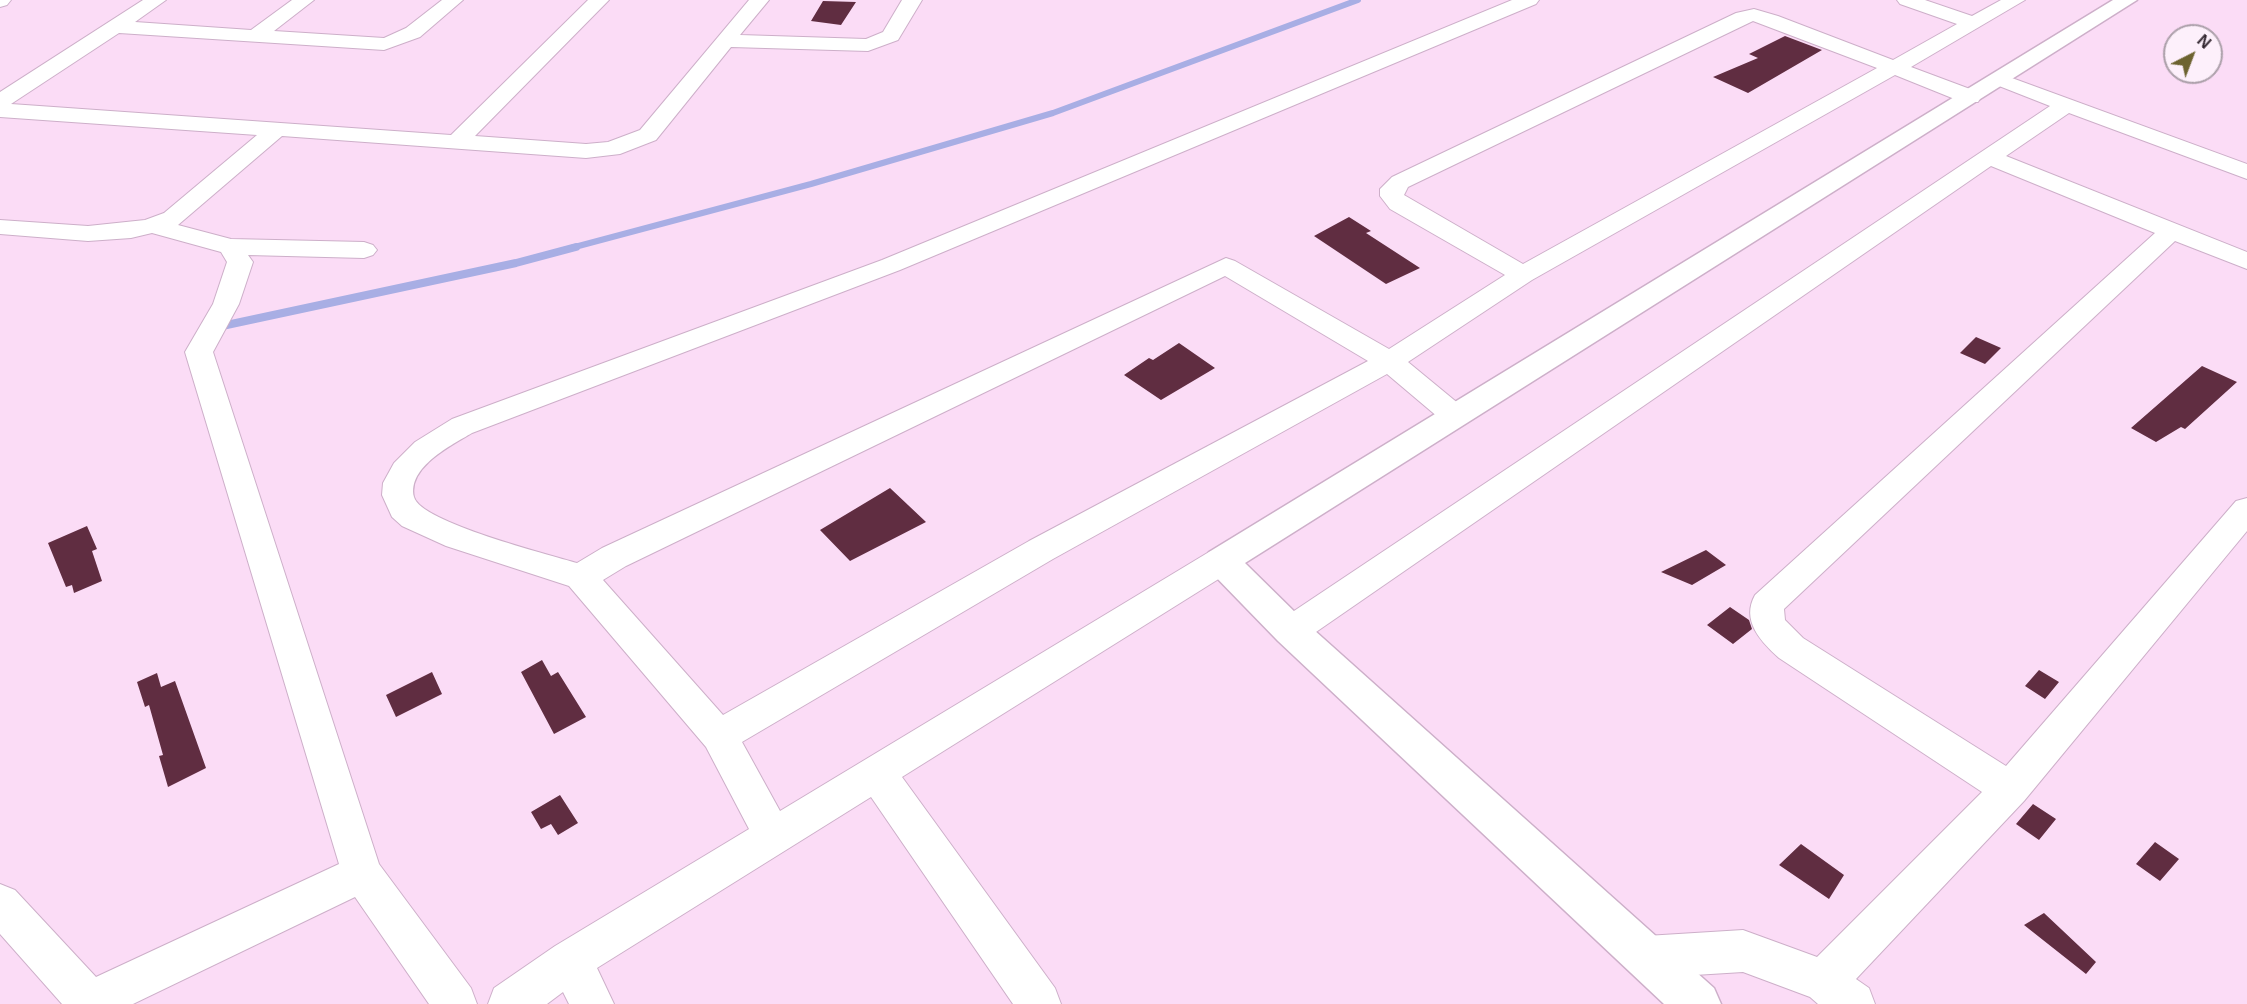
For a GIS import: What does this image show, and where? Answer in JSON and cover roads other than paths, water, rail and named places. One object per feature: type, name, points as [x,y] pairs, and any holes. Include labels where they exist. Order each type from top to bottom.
[{"type":"street","points":[[0,102],[156,0]]},
{"type":"street","points":[[255,36],[304,0]]},
{"type":"street","points":[[114,27],[384,44],[400,41],[412,35],[453,0]]},
{"type":"street","points":[[457,142],[599,0]]},
{"type":"street","points":[[0,110],[586,151],[612,149],[648,135],[759,0]]},
{"type":"street","points":[[728,40],[868,45],[885,41],[891,36],[912,0]]},
{"type":"street","points":[[774,838],[719,736],[581,577],[425,527],[403,510],[397,491],[407,465],[429,444],[462,426],[891,265],[1529,0]]},
{"type":"street","points":[[1907,0],[1972,23]]},
{"type":"street","points":[[719,736],[1041,550],[1389,361],[1523,275],[2015,0]]},
{"type":"street","points":[[510,1004],[570,960],[774,838],[2127,0]]},
{"type":"street","points":[[1523,275],[1399,204],[1392,196],[1392,189],[1400,182],[1743,16],[1754,15],[1771,20],[1971,97]]},
{"type":"street","points":[[2001,80],[2247,172]]},
{"type":"street","points":[[1291,631],[2066,105]]},
{"type":"street","points":[[0,227],[95,236],[155,226],[173,218],[276,130]]},
{"type":"street","points":[[1988,157],[2247,261]]},
{"type":"street","points":[[155,226],[230,247],[364,250]]},
{"type":"street","points":[[2010,789],[1791,648],[1773,633],[1765,616],[1767,604],[2172,230]]},
{"type":"street","points":[[230,247],[240,262],[226,304],[199,352],[362,873],[455,1004]]},
{"type":"street","points":[[581,577],[614,557],[1226,266],[1389,361],[1455,416]]},
{"type":"street","points":[[1646,957],[1743,951],[1839,992],[2247,509]]},
{"type":"street","points":[[1221,561],[1291,631],[1698,1004]]},
{"type":"street","points":[[877,774],[1039,1004]]},
{"type":"street","points":[[0,904],[87,1003],[362,873]]},
{"type":"street","points":[[570,960],[592,1004]]},
{"type":"waterway","points":[[571,248],[811,184],[1053,113],[1358,0]]},
{"type":"waterway","points":[[222,326],[516,263],[576,247]]}]
